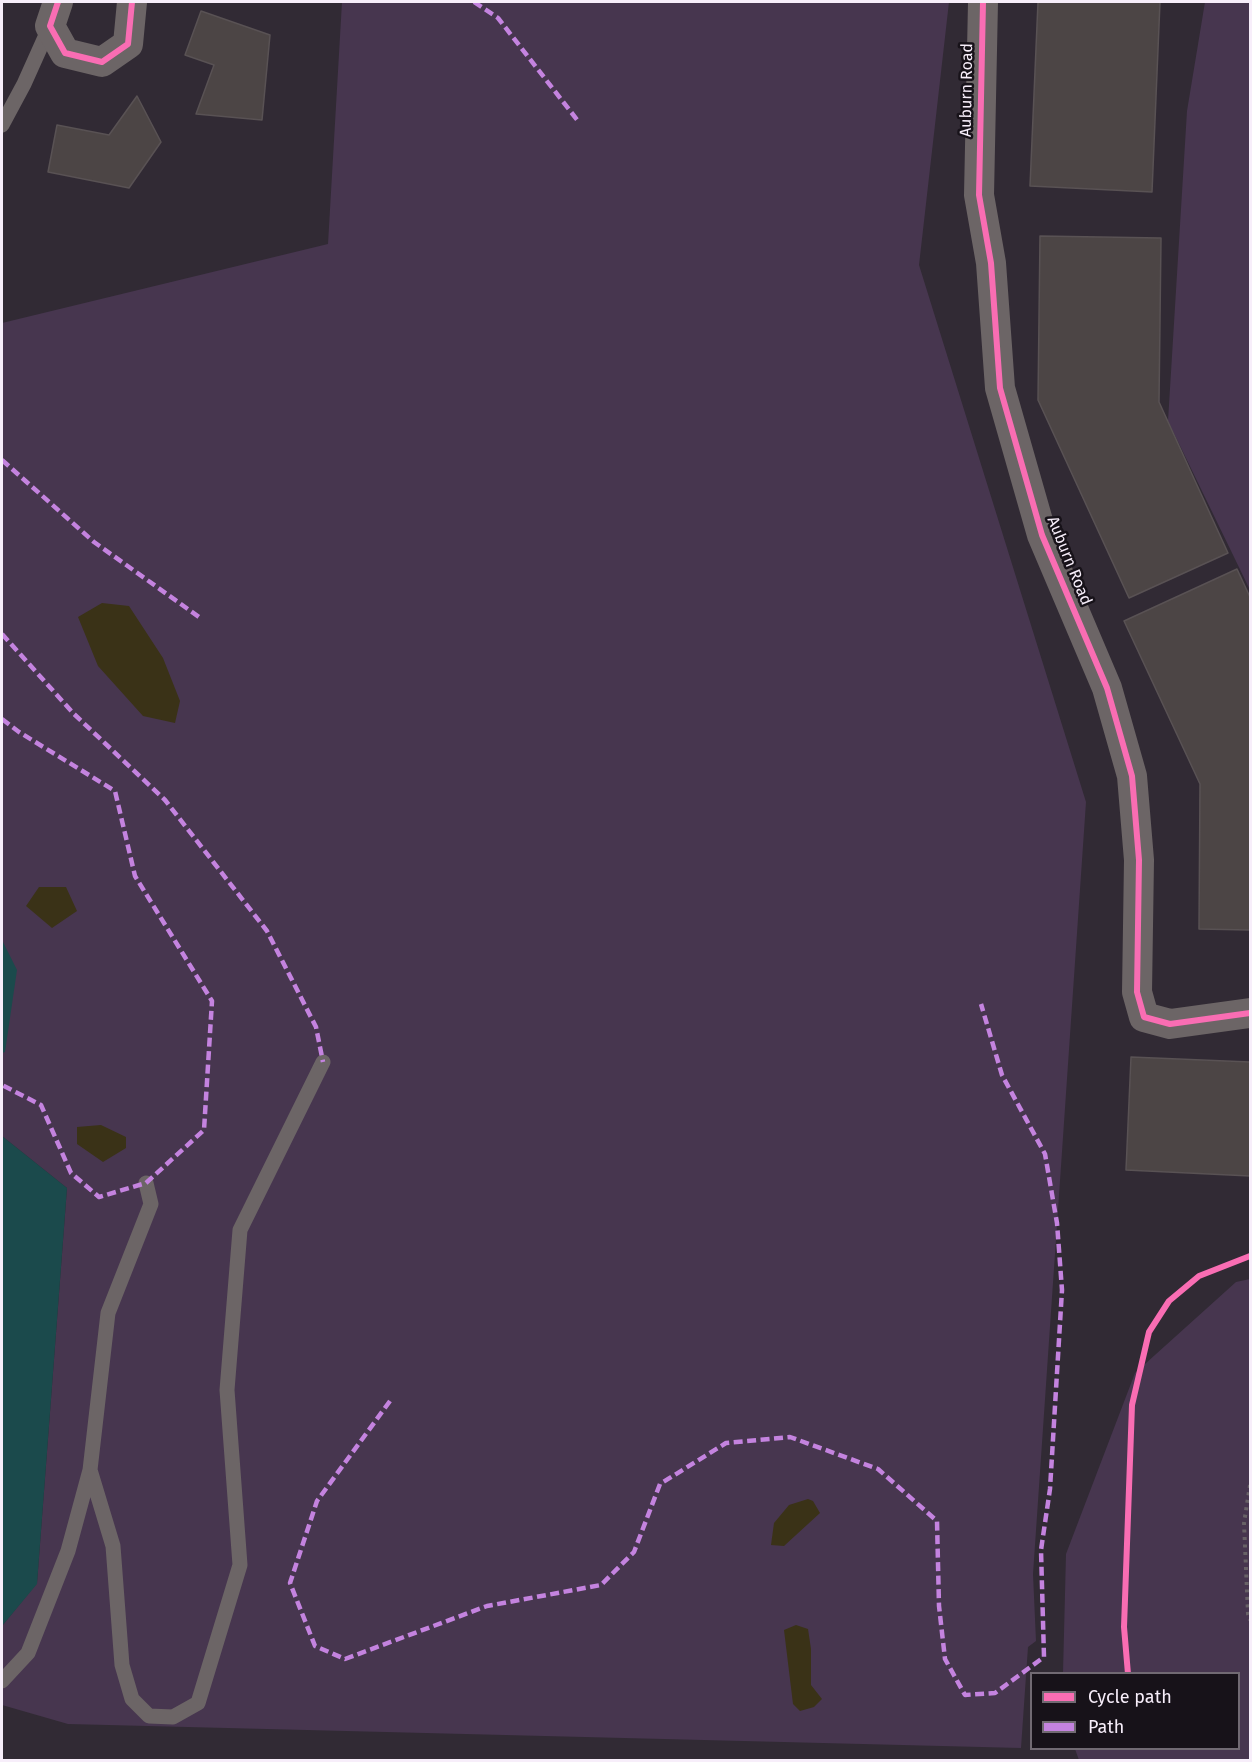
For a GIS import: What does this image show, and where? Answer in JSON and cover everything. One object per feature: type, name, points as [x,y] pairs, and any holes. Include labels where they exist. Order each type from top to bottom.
[{"type":"street","points":[[54,14],[65,53],[102,62],[128,44],[132,2]]},
{"type":"street","name":"Auburn Road","points":[[983,2],[979,195],[991,263],[1000,388],[1042,535],[1107,688],[1132,776],[1139,860],[1137,993],[1144,1017],[1170,1024],[1251,1013]]},
{"type":"lane","points":[[2,125],[24,84],[54,14]]},
{"type":"lane","points":[[90,1470],[113,1546],[122,1665],[132,1699],[149,1716],[173,1717],[198,1703],[240,1565],[228,1390],[240,1230],[323,1062]]},
{"type":"lane","points":[[2,1681],[28,1653],[68,1551],[90,1470],[108,1313],[152,1204],[146,1183]]},
{"type":"path","points":[[1251,1485],[1244,1523],[1248,1614],[1251,1620]]},
{"type":"shaded area","points":[[342,2],[949,2],[919,265],[1086,802],[1033,1574],[1036,1641],[1028,1647],[1021,1748],[68,1724],[2,1705],[2,1626],[37,1583],[67,1188],[2,1136],[2,323],[328,244]]},
{"type":"shaded area","points":[[1205,2],[1250,2],[1250,590],[1168,421],[1187,111]]},
{"type":"shaded area","points":[[2,940],[17,970],[5,1052],[2,1053]]},
{"type":"shaded area","points":[[2,1136],[67,1188],[37,1584],[2,1626]]},
{"type":"shaded area","points":[[1250,1279],[1250,1760],[1079,1760],[1075,1750],[1240,1750],[1240,1672],[1063,1672],[1066,1554],[1135,1373],[1236,1282]]},
{"type":"sand","points":[[102,603],[129,606],[163,658],[180,701],[175,723],[143,716],[98,666],[78,617]]},
{"type":"sand","points":[[39,887],[66,887],[77,911],[52,928],[26,906]]},
{"type":"sand","points":[[101,1125],[126,1137],[126,1148],[103,1162],[77,1144],[77,1127]]},
{"type":"sand","points":[[808,1499],[813,1501],[820,1513],[784,1546],[771,1545],[774,1523],[789,1505]]},
{"type":"sand","points":[[796,1625],[808,1629],[811,1649],[811,1685],[822,1699],[814,1707],[800,1711],[793,1704],[784,1630]]},
{"type":"building","points":[[1038,2],[1160,2],[1152,192],[1030,186]]},
{"type":"building","points":[[201,11],[270,35],[262,120],[196,114],[214,65],[185,55]]},
{"type":"building","points":[[137,96],[161,142],[129,188],[48,172],[57,125],[109,135]]},
{"type":"building","points":[[1040,236],[1161,238],[1159,402],[1228,553],[1129,598],[1038,400]]},
{"type":"building","points":[[1237,569],[1250,597],[1250,930],[1199,929],[1200,784],[1124,621]]},
{"type":"building","points":[[1131,1057],[1250,1062],[1250,1176],[1126,1170]]},
{"type":"marked path","points":[[474,2],[498,18],[578,121]]},
{"type":"marked path","points":[[2,460],[94,542],[199,617]]},
{"type":"marked path","points":[[2,634],[74,714],[165,800],[267,931],[316,1027],[323,1062]]},
{"type":"marked path","points":[[2,719],[19,732],[115,791],[135,876],[212,1001],[204,1130],[146,1183],[99,1197],[71,1173],[41,1105],[2,1085]]},
{"type":"marked path","points":[[390,1401],[317,1501],[290,1583],[315,1646],[345,1659],[487,1606],[601,1585],[634,1552],[660,1484],[726,1443],[790,1437],[878,1469],[937,1521],[939,1606],[945,1659],[965,1695],[995,1693],[1044,1657],[1041,1550],[1050,1489],[1062,1290],[1057,1223],[1045,1154],[1002,1075],[981,1004]]},
{"type":"cycle path","points":[[58,2],[50,26],[65,53],[102,62],[128,44],[132,2]]},
{"type":"cycle path","points":[[983,2],[979,195],[991,263],[1000,388],[1042,535],[1107,688],[1132,776],[1139,860],[1137,992],[1144,1017],[1170,1024],[1250,1013]]},
{"type":"cycle path","points":[[1128,1672],[1124,1627],[1132,1405],[1149,1332],[1169,1301],[1199,1276],[1250,1256]]}]
